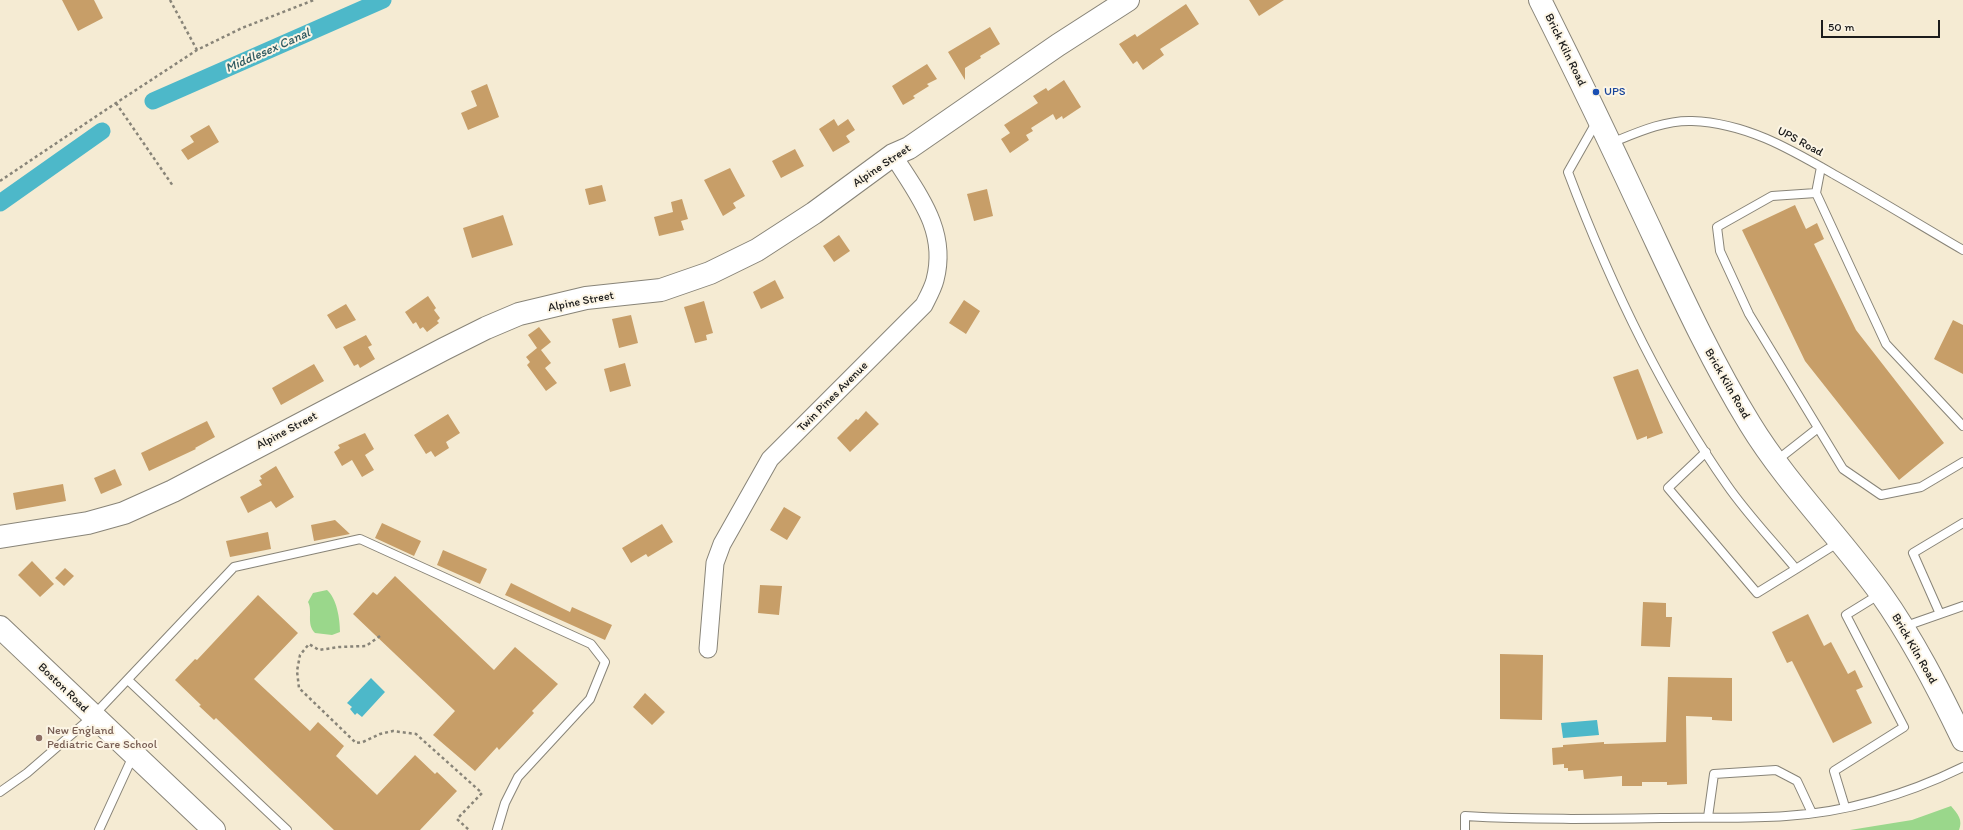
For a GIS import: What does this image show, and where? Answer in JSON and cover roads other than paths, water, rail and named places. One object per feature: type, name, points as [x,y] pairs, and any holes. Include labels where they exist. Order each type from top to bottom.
[{"type":"street","name":"Alpine Street","points":[[0,537],[88,524],[124,513],[173,491],[444,349],[486,328],[519,314],[586,298],[661,290],[710,273],[763,246],[814,213],[893,155],[909,148],[1058,45],[1128,0]]},
{"type":"street","name":"Brick Kiln Road","points":[[1540,0],[1722,378],[1752,427],[1776,461],[1880,593],[1903,628],[1963,740]]},
{"type":"street","name":"Twin Pines Avenue","points":[[708,650],[715,563],[722,544],[770,459],[924,305],[935,280],[938,249],[933,222],[893,155]]},
{"type":"street","name":"Boston Road","points":[[0,627],[133,755],[214,830]]},
{"type":"lane","points":[[1598,118],[1568,172],[1592,236],[1661,381],[1727,485],[1796,569]]},
{"type":"lane","name":"UPS Road","points":[[1610,143],[1656,126],[1691,121],[1721,124],[1760,135],[1794,151],[1963,250]]},
{"type":"lane","points":[[1821,167],[1816,193],[1886,344],[1963,426]]},
{"type":"lane","points":[[1816,193],[1772,196],[1717,227],[1720,250],[1748,314],[1843,469],[1881,495],[1921,488],[1963,462]]},
{"type":"lane","points":[[1776,461],[1818,428]]},
{"type":"lane","points":[[1706,452],[1668,488],[1757,593],[1840,542]]},
{"type":"lane","points":[[1940,614],[1913,553],[1963,524]]},
{"type":"lane","points":[[0,792],[32,769],[93,716],[234,567],[360,540],[591,644],[605,662],[590,700],[518,777],[505,803],[497,830]]},
{"type":"lane","points":[[1845,807],[1834,771],[1904,728],[1846,615],[1880,593]]},
{"type":"lane","points":[[1903,628],[1963,606]]},
{"type":"lane","points":[[128,680],[287,830]]},
{"type":"lane","points":[[99,830],[133,755]]},
{"type":"lane","points":[[1465,830],[1465,816],[1524,819],[1786,816],[1812,813],[1870,802],[1911,790],[1963,767]]},
{"type":"lane","points":[[1708,817],[1714,774],[1776,770],[1797,781],[1812,813]]},
{"type":"water","points":[[371,678],[385,692],[362,717],[357,713],[355,715],[350,709],[352,707],[347,703]]},
{"type":"water","points":[[1597,720],[1599,735],[1563,738],[1561,723]]},
{"type":"waterway","name":"Middlesex Canal","points":[[153,101],[383,0]]},
{"type":"waterway","name":"Middlesex Canal","points":[[0,203],[102,131]]},
{"type":"place","name":"UPS","points":[[1596,92]]},
{"type":"place","name":"New England Pediatric Care School","points":[[39,738]]}]
